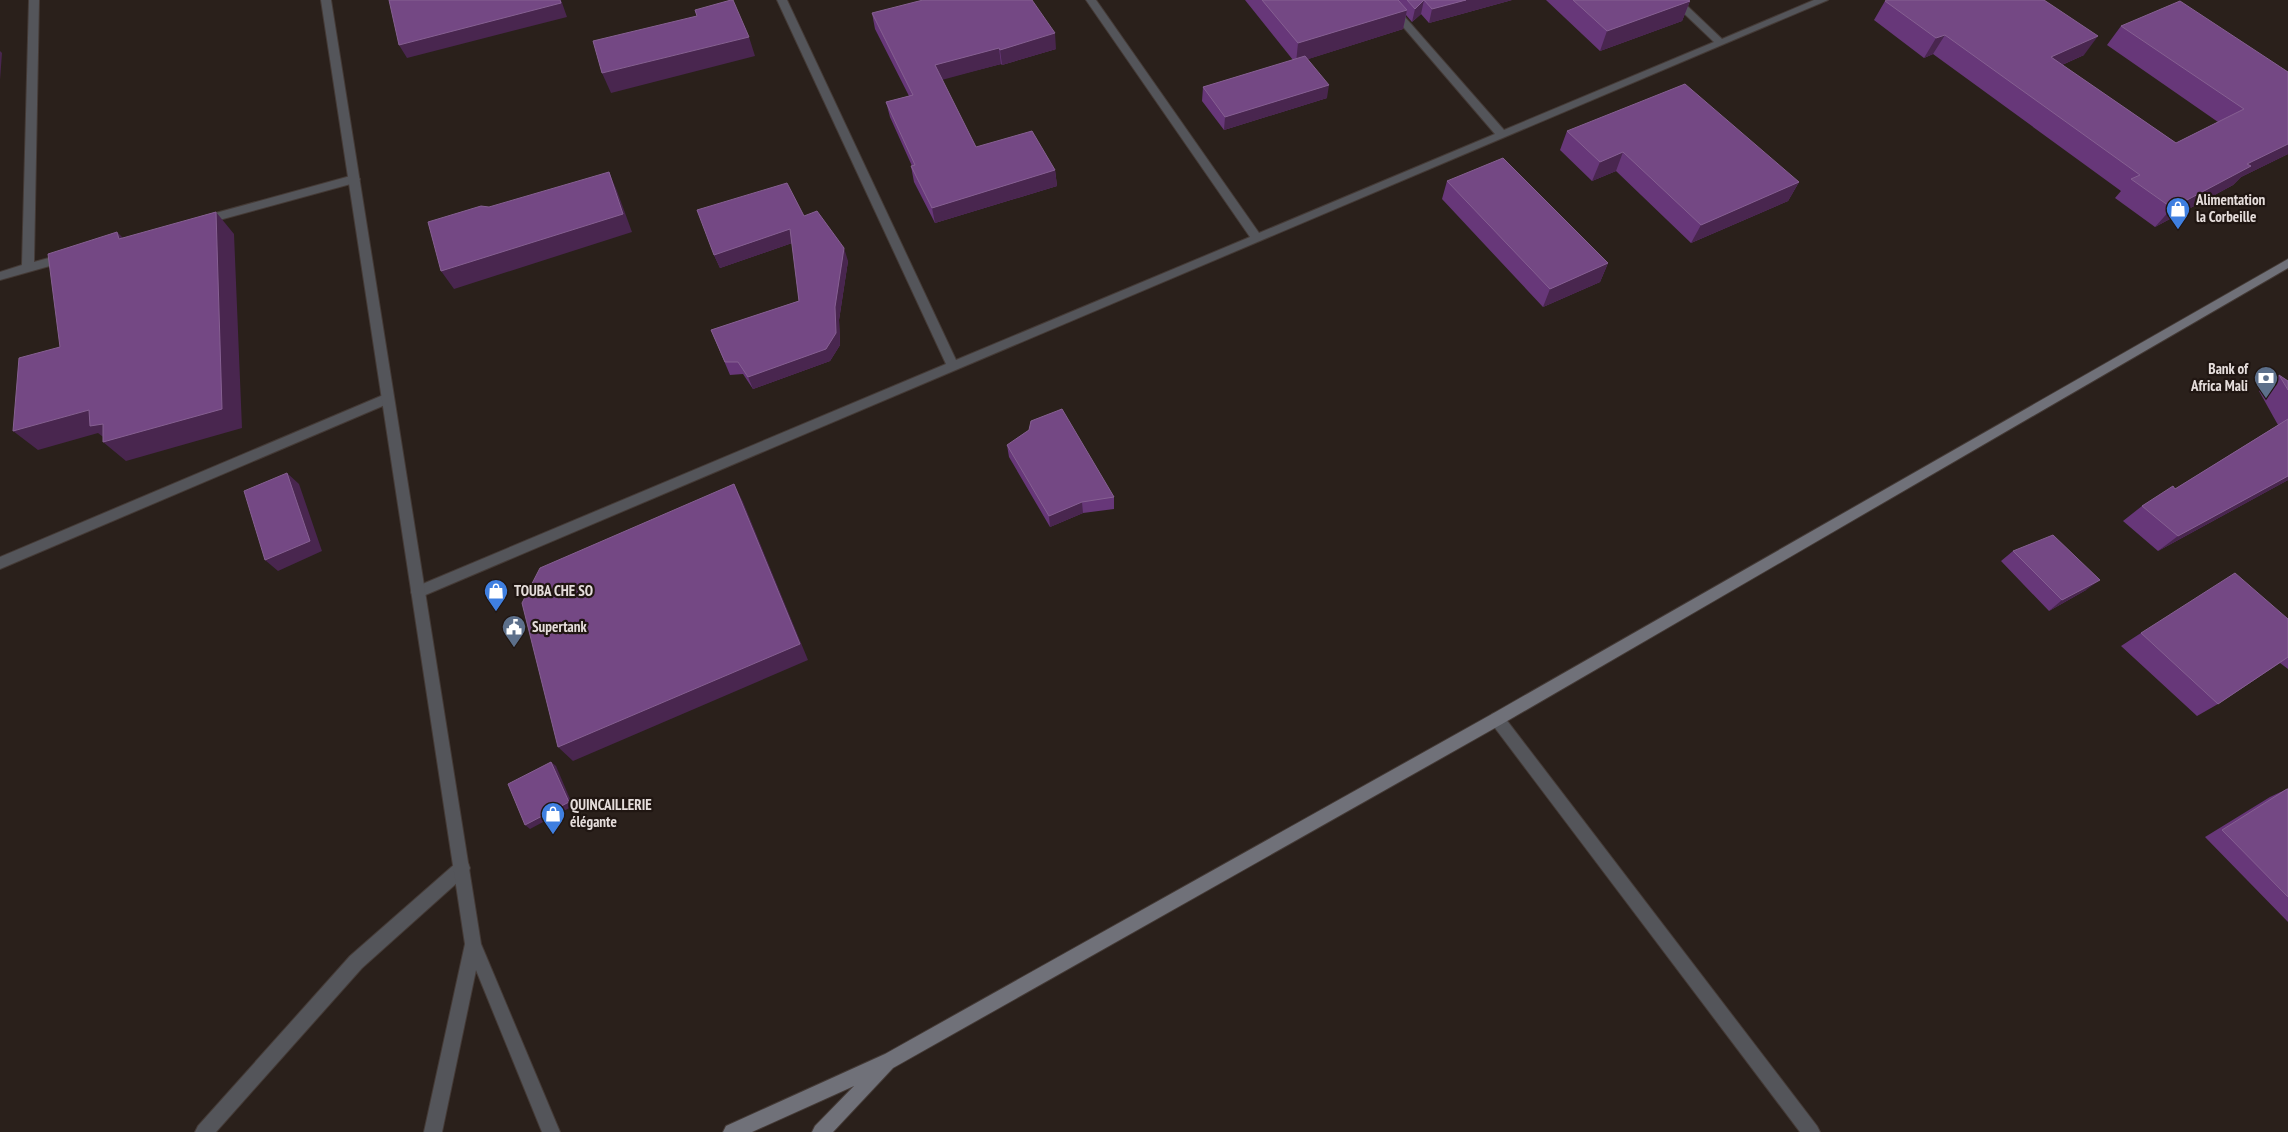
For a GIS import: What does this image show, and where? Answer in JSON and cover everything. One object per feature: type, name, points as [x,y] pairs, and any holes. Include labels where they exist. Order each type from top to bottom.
[{"type":"main road","points":[[732,1132],[891,1060],[1497,719],[2288,263]]},
{"type":"main road","points":[[821,1132],[891,1060]]},
{"type":"street","points":[[28,268],[34,0]]},
{"type":"street","points":[[326,0],[473,944],[551,1132]]},
{"type":"street","points":[[782,0],[953,366]]},
{"type":"street","points":[[1091,0],[1256,238]]},
{"type":"street","points":[[1385,0],[1502,135]]},
{"type":"street","points":[[1676,0],[1721,43]]},
{"type":"street","points":[[418,592],[1823,0]]},
{"type":"street","points":[[191,224],[354,179]]},
{"type":"street","points":[[0,276],[76,255]]},
{"type":"street","points":[[0,563],[388,398]]},
{"type":"street","points":[[1497,719],[1811,1132]]},
{"type":"street","points":[[204,1132],[356,962],[462,868]]},
{"type":"street","points":[[433,1132],[473,944]]},
{"type":"building","points":[[389,0],[560,0],[561,3],[399,45]]},
{"type":"building","points":[[733,0],[749,37],[602,73],[593,41],[697,16],[695,10]]},
{"type":"building","points":[[923,0],[1032,0],[1055,33],[1000,50],[999,48],[935,65],[976,147],[1032,131],[1055,170],[932,208],[911,166],[915,165],[886,102],[913,95],[872,13]]},
{"type":"building","points":[[1262,0],[1398,0],[1407,10],[1298,43]]},
{"type":"building","points":[[1407,0],[1424,0],[1415,9]]},
{"type":"building","points":[[1424,0],[1466,0],[1432,9]]},
{"type":"building","points":[[1573,0],[1688,0],[1690,1],[1607,31]]},
{"type":"building","points":[[2044,0],[2098,36],[2051,57],[2176,143],[2244,109],[2121,26],[2180,1],[2288,72],[2288,144],[2247,164],[2251,166],[2172,208],[2131,179],[2140,175],[1945,35],[1936,38],[1885,1]]},
{"type":"building","points":[[1305,56],[1329,85],[1225,117],[1203,87]]},
{"type":"building","points":[[1685,84],[1799,182],[1701,225],[1623,152],[1600,162],[1567,131]]},
{"type":"building","points":[[1503,158],[1608,263],[1550,289],[1447,181]]},
{"type":"building","points":[[609,172],[623,214],[441,271],[428,222],[481,206],[489,207]]},
{"type":"building","points":[[787,183],[804,216],[817,211],[844,248],[835,307],[836,333],[826,349],[748,377],[738,362],[725,362],[711,330],[799,301],[790,229],[714,255],[697,210]]},
{"type":"building","points":[[216,212],[222,409],[103,442],[103,424],[90,426],[89,410],[13,431],[19,358],[60,347],[48,254],[117,232],[119,239]]},
{"type":"building","points":[[2279,375],[2288,381],[2288,390]]},
{"type":"building","points":[[1062,409],[1114,497],[1082,502],[1049,516],[1007,445],[1029,430],[1031,421]]},
{"type":"building","points":[[2288,419],[2288,476],[2178,536],[2142,506],[2173,486],[2175,489]]},
{"type":"building","points":[[287,473],[310,541],[265,560],[244,491]]},
{"type":"building","points":[[734,484],[800,644],[558,747],[522,603],[540,568]]},
{"type":"building","points":[[2053,535],[2100,580],[2062,600],[2013,551]]},
{"type":"building","points":[[2235,573],[2288,619],[2288,657],[2218,704],[2141,633]]},
{"type":"building","points":[[551,762],[569,802],[525,825],[508,784]]},
{"type":"building","points":[[2288,789],[2288,897],[2222,830]]},
{"type":"place","name":"Alimentation la Corbeille","points":[[2178,230]]},
{"type":"place","name":"Bank of Africa Mali","points":[[2266,399]]},
{"type":"place","name":"TOUBA CHE SO","points":[[496,612]]},
{"type":"place","name":"Supertank","points":[[514,648]]},
{"type":"place","name":"QUINCAILLERIE élégante","points":[[553,835]]}]
